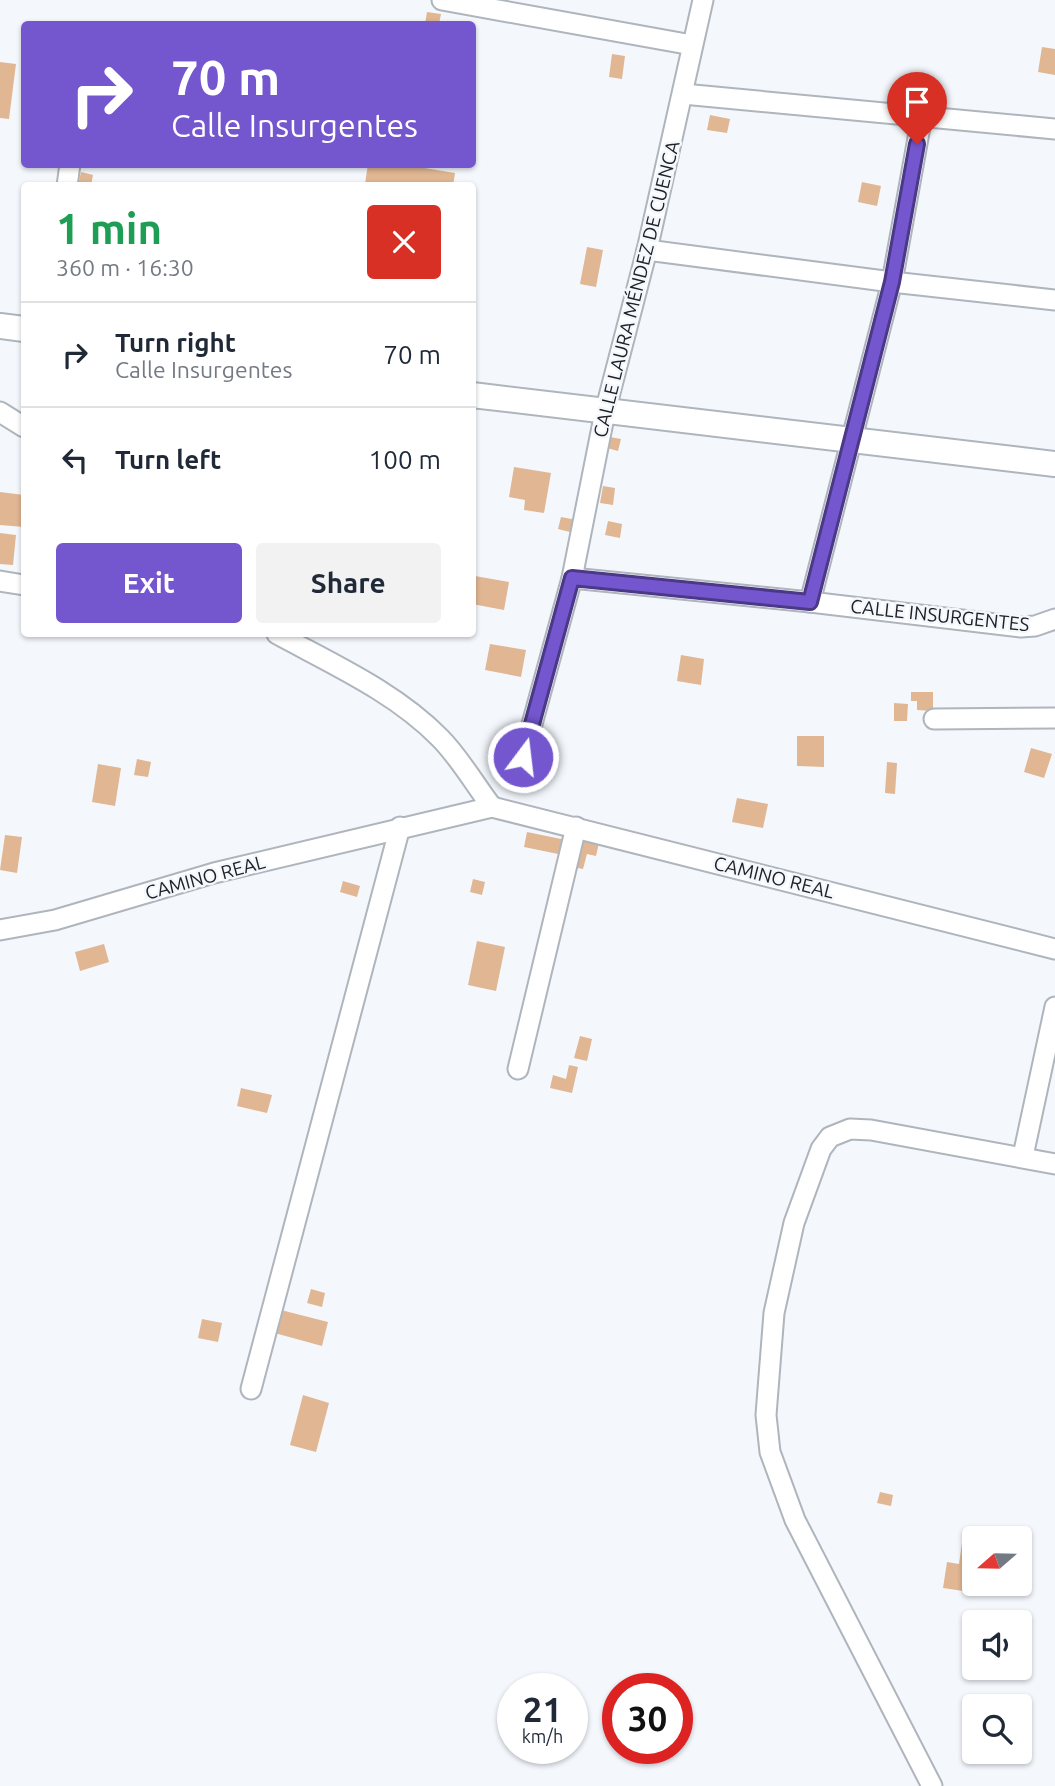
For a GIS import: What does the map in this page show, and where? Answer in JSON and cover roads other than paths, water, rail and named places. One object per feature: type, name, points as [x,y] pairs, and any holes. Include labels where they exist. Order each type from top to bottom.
[{"type":"street","points":[[442,0],[692,45]]},
{"type":"street","name":"CALLE LAURA MÉNDEZ DE CUENCA","points":[[523,757],[572,578],[605,412],[646,250],[703,0]]},
{"type":"street","points":[[682,94],[1055,129]]},
{"type":"street","points":[[810,602],[892,282],[922,117]]},
{"type":"street","points":[[646,250],[1055,300]]},
{"type":"street","points":[[0,326],[21,329]]},
{"type":"street","points":[[476,396],[1055,464]]},
{"type":"street","points":[[0,412],[21,425]]},
{"type":"street","name":"CALLE INSURGENTES","points":[[572,578],[1021,626],[1035,626],[1055,619]]},
{"type":"street","points":[[0,581],[21,584]]},
{"type":"street","points":[[282,637],[377,689],[413,716],[441,739],[492,807]]},
{"type":"street","points":[[934,719],[1055,718]]},
{"type":"street","name":"CAMINO REAL","points":[[0,930],[55,920],[214,873],[492,807],[1055,949]]},
{"type":"street","points":[[251,1389],[400,827]]},
{"type":"street","points":[[518,1069],[576,827]]},
{"type":"street","points":[[1023,1156],[1055,1007]]},
{"type":"street","points":[[932,1786],[795,1520],[770,1452],[766,1415],[774,1313],[794,1223],[821,1149],[830,1137],[850,1129],[871,1130],[1055,1164]]}]
